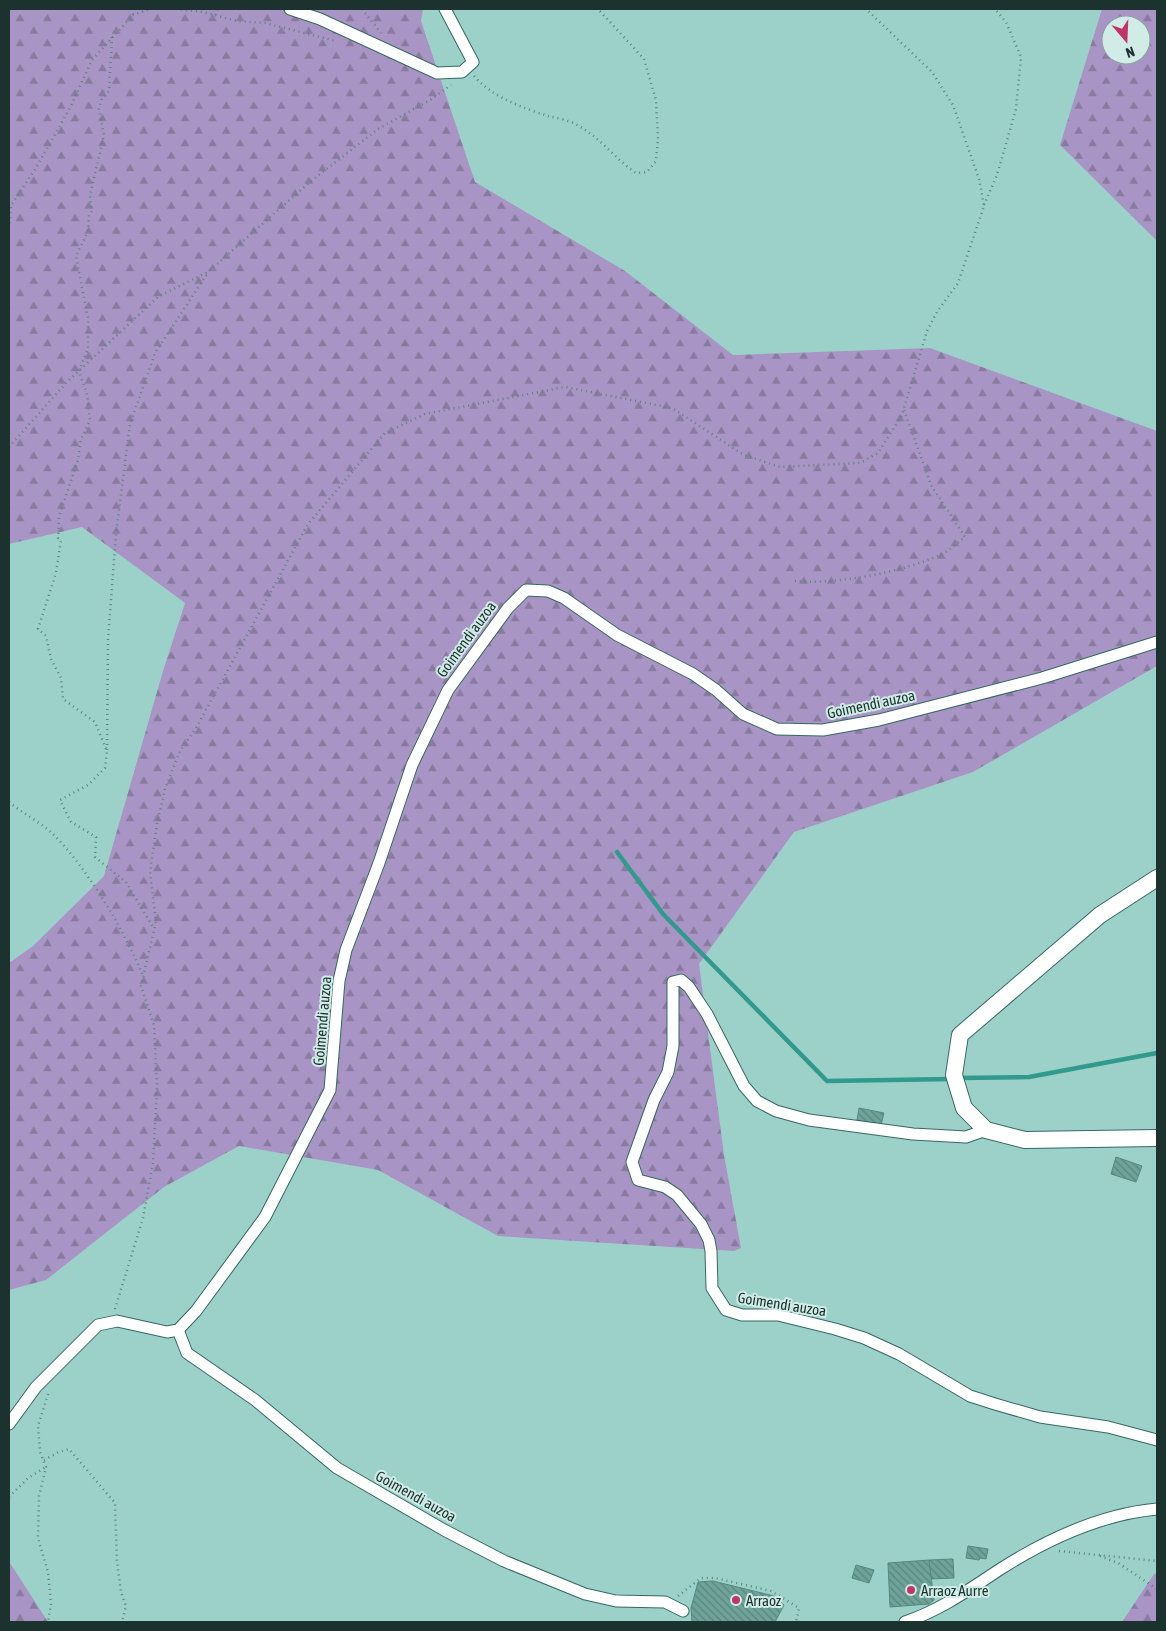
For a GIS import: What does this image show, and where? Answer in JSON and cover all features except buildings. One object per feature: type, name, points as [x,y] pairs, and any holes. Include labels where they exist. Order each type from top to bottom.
[{"type":"main road","points":[[1157,878],[1100,915],[960,1035],[956,1082],[964,1108],[986,1130],[1025,1140],[1157,1138]]},
{"type":"street","points":[[290,9],[320,19],[437,73],[465,71],[473,62],[445,9]]},
{"type":"street","name":"Goimendi auzoa","points":[[683,1611],[665,1602],[616,1600],[585,1594],[504,1561],[428,1521],[337,1468],[255,1400],[187,1354],[178,1330],[196,1311],[265,1217],[330,1090],[334,1056],[335,1014],[342,966],[412,765],[448,690],[508,608],[526,590],[548,591],[564,598],[617,635],[693,674],[716,690],[743,714],[777,729],[823,730],[879,720],[1042,678],[1157,642]]},
{"type":"street","name":"Goimendi auzoa","points":[[986,1130],[966,1137],[913,1134],[809,1120],[776,1111],[757,1101],[744,1086],[707,1014],[689,986],[681,980],[673,982],[674,1046],[668,1072],[654,1100],[632,1162],[638,1180],[665,1187],[677,1195],[701,1224],[711,1251],[712,1288],[726,1310],[742,1315],[778,1315],[835,1328],[890,1350],[970,1396],[1040,1417],[1108,1428],[1157,1440]]},
{"type":"street","points":[[9,1424],[36,1386],[98,1325],[112,1321],[167,1332],[178,1330]]},
{"type":"street","points":[[906,1622],[934,1610],[1038,1548],[1080,1528],[1123,1514],[1157,1509]]},
{"type":"path","points":[[131,9],[132,14]]},
{"type":"path","points":[[9,228],[11,205],[36,168],[70,108],[92,60],[132,14],[150,9]]},
{"type":"path","points":[[176,9],[215,15],[237,21],[264,23],[338,42]]},
{"type":"path","points":[[215,15],[218,9]]},
{"type":"path","points":[[154,929],[126,882],[95,857],[96,838],[71,822],[60,800],[88,785],[105,768],[107,751],[108,639],[116,534],[130,424],[155,354],[208,272],[310,182],[378,129],[430,100],[452,84],[465,71],[500,96],[528,110],[576,124],[602,143],[622,165],[636,173],[646,172],[656,161],[658,139],[656,100],[644,59],[598,9]]},
{"type":"path","points":[[866,9],[932,72],[953,105],[979,179],[984,206]]},
{"type":"path","points":[[112,1321],[125,1272],[143,1218],[154,1163],[157,1087],[154,1025],[141,986],[156,922],[150,872],[156,824],[165,789],[180,751],[196,728],[308,524],[385,433],[425,414],[565,387],[672,408],[744,455],[780,467],[860,463],[878,453],[904,408],[927,331],[937,312],[958,283],[984,206],[997,175],[1016,109],[1021,57],[1006,22],[995,9]]},
{"type":"path","points":[[107,751],[95,722],[64,699],[61,678],[51,658],[46,636],[38,630],[56,573],[61,540],[58,538],[59,517],[78,460],[81,439],[90,420],[87,395],[79,371],[90,339],[76,256],[88,231],[89,216],[92,211],[90,195],[104,136],[99,109],[102,98],[109,91],[112,37]]},
{"type":"path","points":[[9,447],[79,371],[158,296],[208,272]]},
{"type":"path","points":[[795,581],[812,582],[873,575],[941,554],[965,537],[931,485],[904,408]]},
{"type":"path","points":[[9,802],[52,833],[91,881],[135,958],[143,977]]},
{"type":"path","points":[[48,1392],[38,1426],[40,1452],[46,1467],[39,1496],[38,1538],[48,1572],[50,1604],[48,1622]]},
{"type":"path","points":[[44,1460],[69,1449],[115,1503],[121,1592],[126,1606],[122,1622]]},
{"type":"path","points":[[9,1497],[28,1478],[46,1467]]},
{"type":"path","points":[[1038,1548],[1157,1561]]},
{"type":"path","points":[[1096,1554],[1118,1563],[1157,1589]]},
{"type":"path","points":[[671,1605],[693,1582],[701,1578],[715,1578],[772,1591],[798,1608],[796,1622]]},
{"type":"green space","points":[[9,9],[423,9],[421,21],[475,182],[625,271],[733,355],[930,348],[1157,431],[1157,666],[973,772],[794,832],[699,964],[724,1155],[741,1248],[734,1251],[498,1236],[378,1170],[239,1146],[164,1187],[46,1280],[9,1290],[9,963],[33,946],[104,876],[163,671],[185,603],[82,527],[9,544]]},
{"type":"green space","points":[[1102,9],[1157,9],[1157,241],[1060,145]]},
{"type":"green space","points":[[9,1562],[12,1566],[48,1622],[9,1622]]},
{"type":"green space","points":[[1157,1573],[1157,1622],[1122,1622],[1154,1574]]},
{"type":"waterway","points":[[617,852],[663,914],[827,1081],[952,1079]]},
{"type":"waterway","points":[[960,1078],[1029,1077],[1157,1053]]},
{"type":"place","name":"Arraoz Aurre","points":[[911,1590]]},
{"type":"place","name":"Arraoz","points":[[736,1600]]}]
